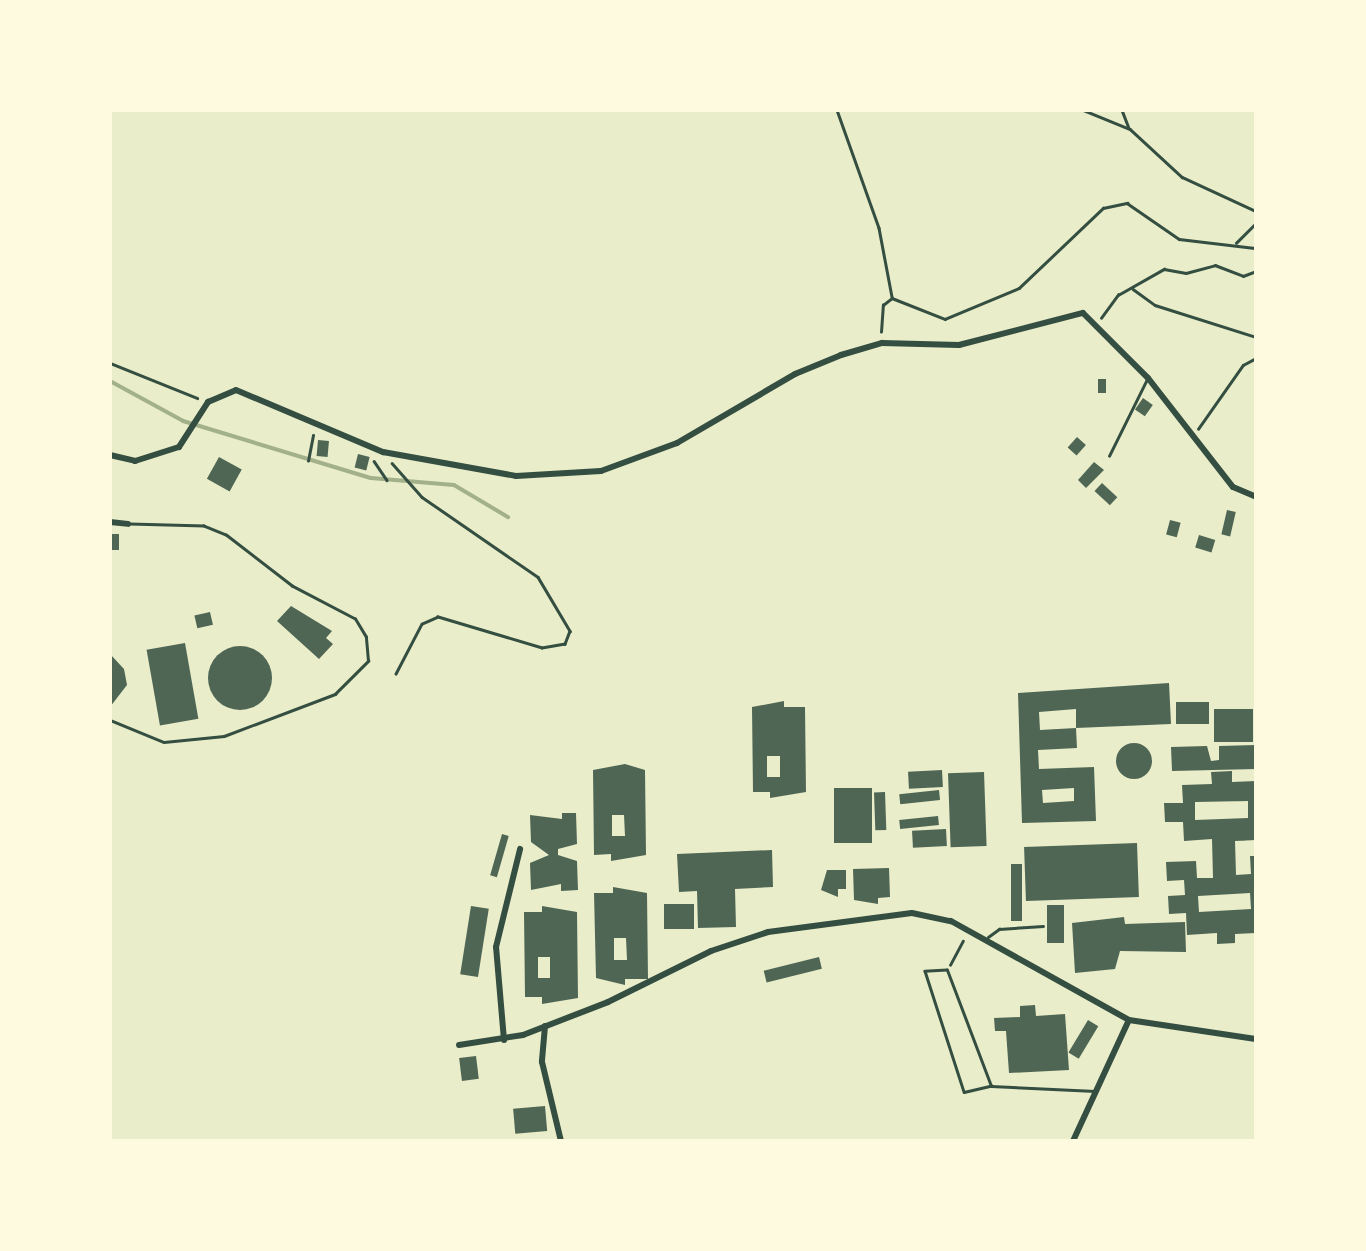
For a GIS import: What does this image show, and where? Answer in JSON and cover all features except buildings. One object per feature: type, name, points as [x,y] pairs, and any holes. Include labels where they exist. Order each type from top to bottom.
[{"type":"street","points":[[110,455],[154,456],[179,447],[208,402],[236,390],[382,452],[516,476],[601,471],[677,443],[795,374],[882,343],[959,346],[1083,313],[1098,323],[1148,378],[1191,438],[1233,486],[1256,497]]},
{"type":"street","points":[[110,522],[128,524]]},
{"type":"street","points":[[504,1040],[496,947],[520,849]]},
{"type":"street","points":[[459,1044],[504,1040],[545,1026],[768,932],[912,914],[968,931],[1129,1020],[1256,1038]]},
{"type":"street","points":[[1073,1141],[1129,1020]]},
{"type":"street","points":[[545,1026],[542,1062],[561,1141]]},
{"type":"lane","points":[[1108,456],[1148,378]]},
{"type":"lane","points":[[110,720],[164,742],[224,736],[335,694],[368,661],[355,619],[292,586],[226,534],[204,526],[128,524]]},
{"type":"lane","points":[[990,943],[989,935],[999,928],[1043,926]]},
{"type":"lane","points":[[991,1086],[947,970],[938,966],[923,975],[961,1088],[972,1095],[991,1086],[1096,1091]]},
{"type":"path","points":[[837,110],[879,228],[892,298],[879,321],[882,343]]},
{"type":"path","points":[[1083,110],[1130,129],[1182,177],[1256,211]]},
{"type":"path","points":[[1122,110],[1130,129]]},
{"type":"path","points":[[892,298],[945,318],[978,308],[1019,288],[1103,208],[1127,204],[1179,238],[1256,248]]},
{"type":"path","points":[[1234,245],[1256,223]]},
{"type":"path","points":[[1098,323],[1130,287],[1164,269],[1186,273],[1215,265],[1243,276],[1256,272]]},
{"type":"path","points":[[1130,287],[1156,306],[1256,336]]},
{"type":"path","points":[[1191,438],[1243,365],[1256,358]]},
{"type":"path","points":[[110,363],[208,402]]},
{"type":"path","points":[[308,460],[315,424]]},
{"type":"path","points":[[387,480],[373,459],[382,452],[422,498],[538,576],[570,631],[566,644],[542,648],[438,617],[414,636],[396,674]]},
{"type":"path","points":[[947,970],[968,931]]},
{"type":"waterway","points":[[110,381],[183,421],[371,478],[454,485],[508,517]]}]
